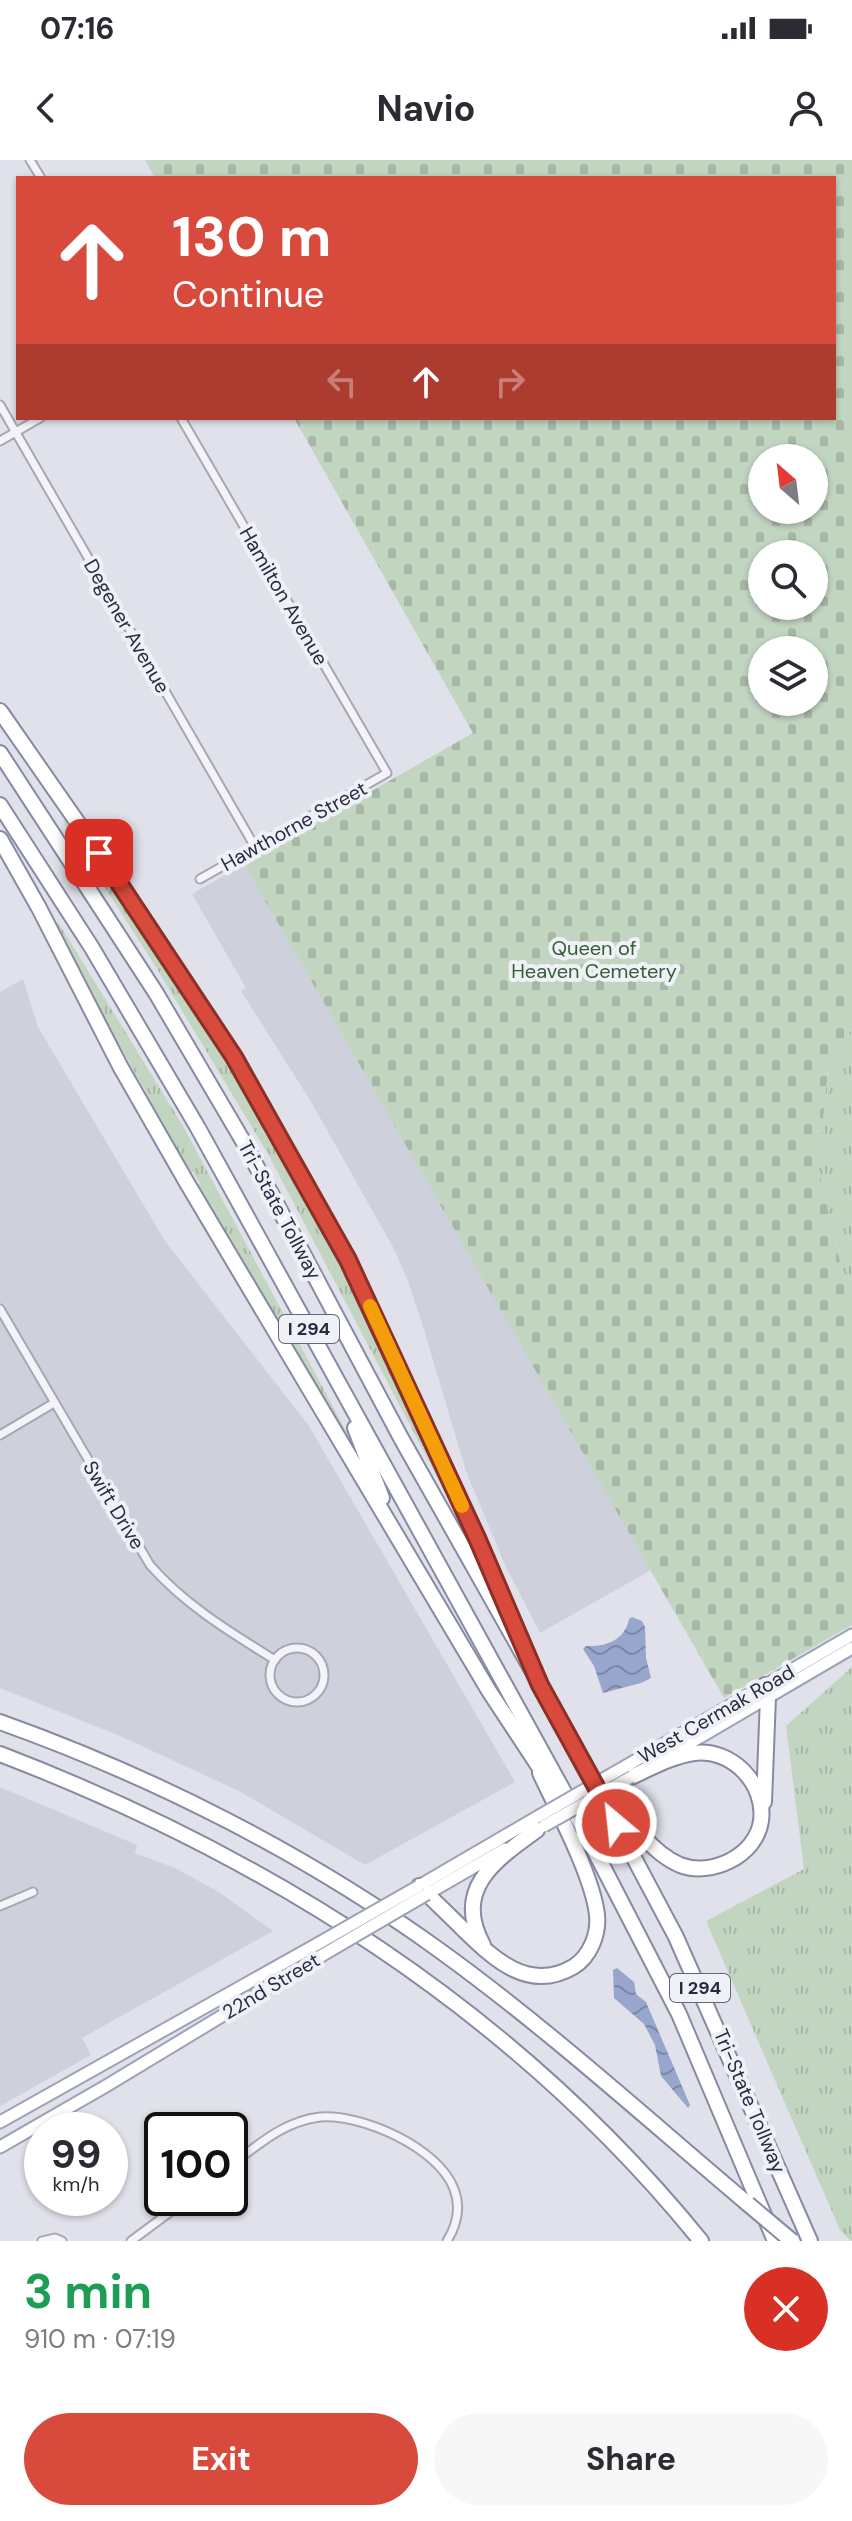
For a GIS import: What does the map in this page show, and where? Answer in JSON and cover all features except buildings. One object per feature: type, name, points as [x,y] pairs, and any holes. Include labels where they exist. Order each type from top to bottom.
[{"type":"highway","points":[[0,711],[112,872],[227,1046],[348,1260],[477,1538],[540,1685]]},
{"type":"highway","name":"Tri-State Tollway","points":[[0,753],[117,931],[209,1082],[408,1451],[573,1743],[676,1937],[810,2241]]},
{"type":"highway","name":"Tri-State Tollway","points":[[0,805],[142,1029],[243,1207],[602,1863],[679,2014],[775,2241]]},
{"type":"highway","points":[[0,839],[120,1066],[187,1183],[528,1752],[602,1863]]},
{"type":"highway","points":[[345,1397],[370,1472],[409,1557]]},
{"type":"highway","points":[[573,1743],[639,1830],[666,1857],[679,1865],[710,1869],[729,1863],[754,1839],[761,1823],[767,1766],[766,1691]]},
{"type":"highway","points":[[0,1722],[77,1752],[199,1808],[283,1852],[384,1913],[518,2011],[792,2241]]},
{"type":"highway","points":[[423,1890],[487,1953],[520,1973],[548,1977],[578,1964],[587,1954],[596,1930],[596,1911],[589,1886],[547,1787],[528,1752]]},
{"type":"highway","points":[[628,1772],[695,1753],[712,1753],[730,1760],[745,1772],[761,1799],[761,1823]]},
{"type":"highway","points":[[0,1754],[100,1795],[230,1858],[304,1898],[391,1955],[466,2009],[553,2083],[634,2163],[701,2241]]},
{"type":"highway","points":[[487,1953],[472,1916],[474,1893],[493,1865],[540,1824]]},
{"type":"main road","name":"West Cermak Road","points":[[540,1824],[766,1691],[852,1635]]},
{"type":"main road","name":"West Cermak Road","points":[[766,1691],[852,1648]]},
{"type":"main road","name":"22nd Street","points":[[0,2122],[323,1948],[540,1824]]},
{"type":"main road","name":"22nd Street","points":[[0,2147],[106,2086],[323,1948]]},
{"type":"street","name":"Degener Avenue","points":[[0,405],[255,847]]},
{"type":"street","points":[[0,441],[37,420]]},
{"type":"street","name":"Hamilton Avenue","points":[[182,420],[387,773]]},
{"type":"street","name":"Hawthorne Street","points":[[200,879],[387,773]]},
{"type":"street","name":"Swift Drive","points":[[0,1309],[150,1565],[196,1607],[275,1660]]},
{"type":"street","points":[[0,1435],[54,1403]]},
{"type":"street","points":[[295,1648],[311,1652],[317,1657],[323,1672],[320,1690],[305,1701],[284,1699],[271,1683],[275,1660],[287,1650],[295,1648]]},
{"type":"street","points":[[0,1906],[33,1892]]},
{"type":"street","points":[[248,2152],[290,2125],[320,2117],[363,2121],[394,2134],[418,2149],[448,2177],[454,2189],[458,2206],[456,2224],[447,2241]]},
{"type":"street","points":[[131,2241],[165,2216]]},
{"type":"street","points":[[42,2241],[55,2238],[62,2241]]},
{"type":"shaded area","points":[[244,864],[651,1570],[540,1633],[505,1565],[466,1471],[422,1323],[393,1247],[310,1100],[241,991],[246,988],[192,894]]},
{"type":"shaded area","points":[[23,979],[38,1027],[165,1241],[309,1426],[515,1782],[365,1865],[239,1791],[120,1736],[0,1688],[0,992]]},
{"type":"shaded area","points":[[0,1787],[137,1845],[135,1853],[175,1868],[219,1892],[273,1931],[82,2038],[91,2055],[0,2106]]},
{"type":"green space","name":"Queen of Heaven Cemetery","points":[[145,160],[852,160],[852,1029],[829,1060],[818,1167],[846,1287],[852,1296],[852,1625],[724,1698],[244,864],[473,733],[295,420],[836,420],[836,176],[154,176]]},
{"type":"green space","points":[[63,819],[133,914],[199,1013],[268,1128],[263,1131],[271,1143],[277,1140],[375,1330],[447,1492],[268,1154]]},
{"type":"green space","points":[[58,922],[183,1126],[362,1461],[196,1186],[200,1183],[193,1172],[187,1175],[145,1090],[104,1020],[56,924]]},
{"type":"green space","points":[[852,1029],[852,1296],[846,1287],[818,1167],[829,1060]]},
{"type":"green space","points":[[852,1667],[851,2241],[840,2230],[706,1921],[804,1869],[786,1726]]},
{"type":"water","points":[[632,1617],[642,1621],[645,1627],[646,1658],[651,1678],[603,1693],[594,1666],[583,1649],[614,1641]]},
{"type":"water","points":[[617,1968],[634,1982],[636,1994],[646,2002],[690,2105],[688,2108],[661,2076],[655,2045],[644,2024],[614,1998],[613,1970]]},
{"type":"slow traffic","points":[[370,1306],[462,1506]]},
{"type":"route","points":[[99,853],[234,1057],[348,1260],[477,1538],[540,1685],[616,1823]]}]
